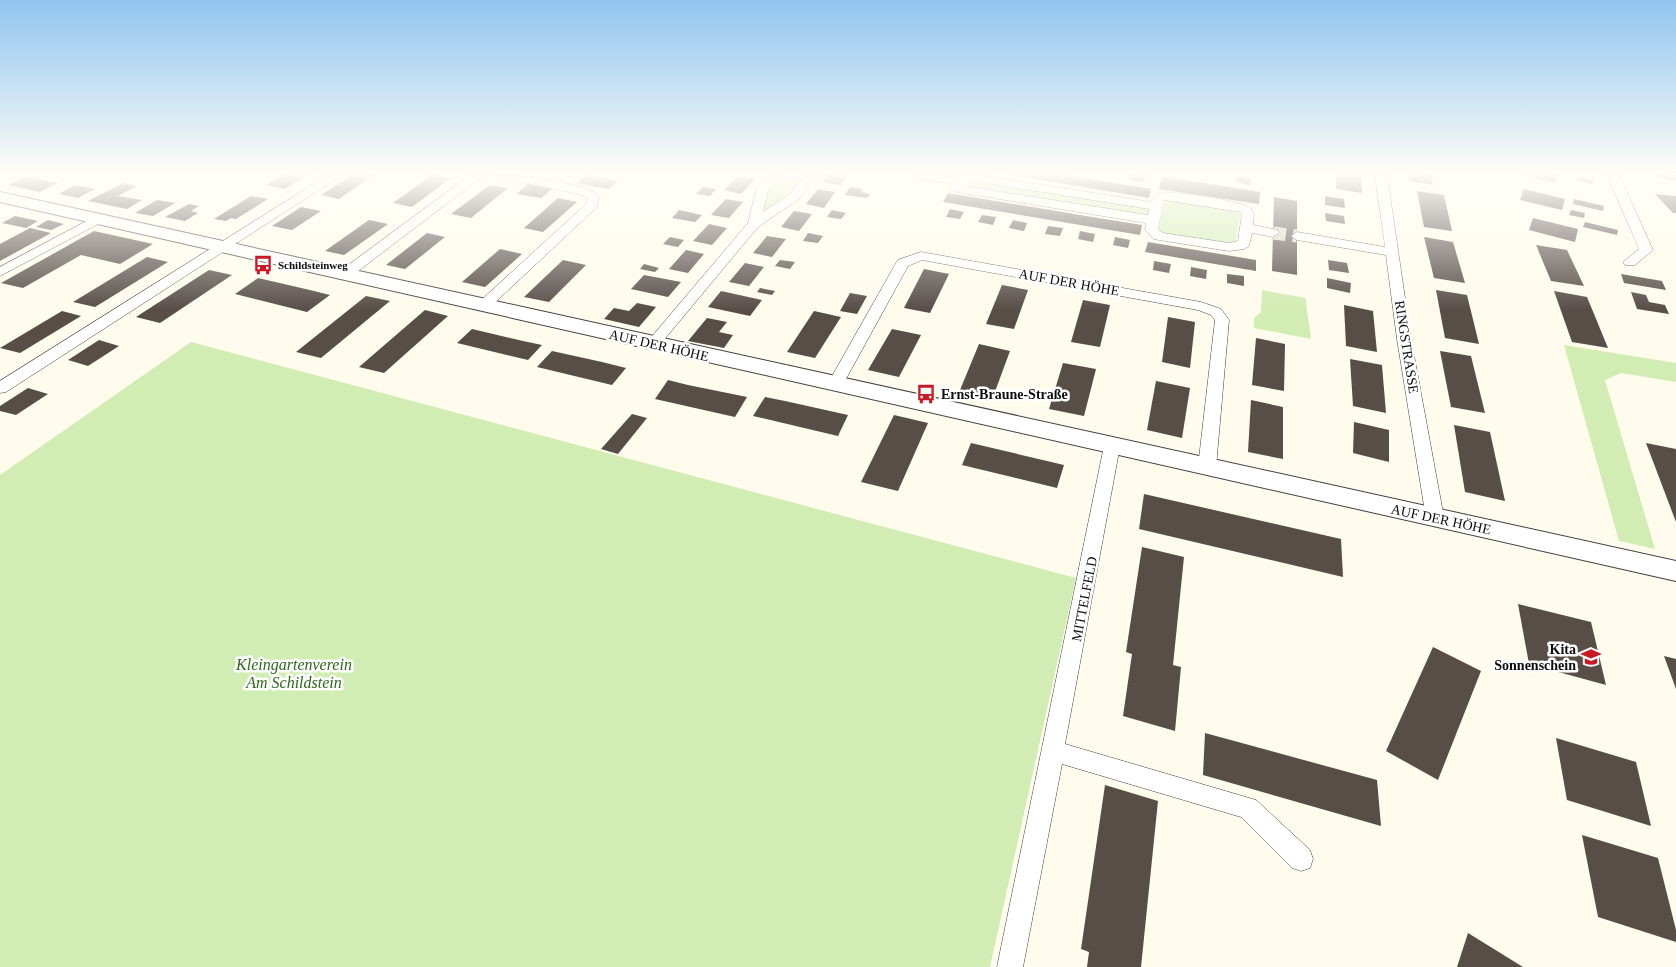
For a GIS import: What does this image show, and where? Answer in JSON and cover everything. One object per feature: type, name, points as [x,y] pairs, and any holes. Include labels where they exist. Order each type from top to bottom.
[{"type":"street","points":[[0,272],[96,220]]},
{"type":"street","name":"AUF DER HÖHE","points":[[103,220],[1676,571]]},
{"type":"street","points":[[0,388],[266,220]]},
{"type":"street","points":[[344,275],[418,220]]},
{"type":"street","points":[[483,306],[576,220]]},
{"type":"street","points":[[653,344],[754,224],[760,220]]},
{"type":"street","points":[[1153,220],[1150,230],[1159,236],[1229,247],[1239,246],[1244,243],[1247,220]]},
{"type":"street","name":"RINGSTRASSE","points":[[1388,220],[1404,339],[1435,518]]},
{"type":"street","points":[[1630,262],[1646,250],[1633,220]]},
{"type":"street","points":[[1246,228],[1273,232]]},
{"type":"street","points":[[1297,236],[1393,252]]},
{"type":"street","name":"AUF DER HÖHE","points":[[835,384],[903,263],[921,256],[1200,306],[1216,312],[1222,320],[1207,467]]},
{"type":"street","name":"MITTELFELD","points":[[1010,967],[1052,750],[1071,669],[1112,446]]},
{"type":"street","points":[[1052,750],[1248,808],[1301,859]]},
{"type":"green space","points":[[1160,220],[1239,220],[1236,239],[1232,243],[1222,244],[1163,233],[1158,228]]},
{"type":"green space","points":[[1262,290],[1306,298],[1311,339],[1254,328],[1254,318],[1261,312]]},
{"type":"green space","name":"Kleingartenverein Am Schildstein","points":[[191,342],[1076,578],[990,967],[0,967],[0,475]]},
{"type":"green space","points":[[1564,345],[1676,363],[1676,382],[1621,373],[1605,380],[1655,549],[1619,541]]},
{"type":"building","points":[[7,220],[38,221],[26,228],[2,223]]},
{"type":"building","points":[[48,220],[64,224],[51,230],[36,227]]},
{"type":"building","points":[[281,220],[307,220],[292,230],[272,226]]},
{"type":"building","points":[[369,220],[388,224],[344,255],[325,251]]},
{"type":"building","points":[[533,220],[556,220],[543,232],[524,228]]},
{"type":"building","points":[[787,220],[807,220],[799,231],[781,227]]},
{"type":"building","points":[[979,220],[995,220],[993,225],[978,222]]},
{"type":"building","points":[[1013,220],[1027,223],[1024,231],[1009,228]]},
{"type":"building","points":[[1051,220],[1112,220],[1142,225],[1140,235]]},
{"type":"building","points":[[1273,220],[1297,220],[1297,275],[1272,271]]},
{"type":"building","points":[[1345,220],[1345,224],[1326,221]]},
{"type":"building","points":[[1423,220],[1450,220],[1452,231],[1424,227]]},
{"type":"building","points":[[1532,220],[1542,220],[1578,229],[1575,242],[1529,230]]},
{"type":"building","points":[[1585,222],[1618,230],[1617,235],[1583,227]]},
{"type":"building","points":[[709,224],[727,228],[712,245],[693,241]]},
{"type":"building","points":[[1048,226],[1063,228],[1060,236],[1045,234]]},
{"type":"building","points":[[30,228],[51,233],[0,261],[0,244]]},
{"type":"building","points":[[94,231],[153,244],[120,264],[81,255],[23,288],[1,283]]},
{"type":"building","points":[[1080,231],[1095,234],[1093,242],[1078,239]]},
{"type":"building","points":[[427,233],[445,237],[405,269],[386,265]]},
{"type":"building","points":[[808,233],[823,236],[818,243],[803,241]]},
{"type":"building","points":[[767,236],[786,239],[772,257],[753,253]]},
{"type":"building","points":[[670,237],[684,240],[678,247],[663,244]]},
{"type":"building","points":[[1115,237],[1130,240],[1128,248],[1113,245]]},
{"type":"building","points":[[1424,237],[1453,242],[1465,283],[1434,278]]},
{"type":"building","points":[[1148,242],[1256,260],[1256,271],[1145,252]]},
{"type":"building","points":[[1536,245],[1567,250],[1584,286],[1551,281]]},
{"type":"building","points":[[500,249],[522,254],[485,287],[462,282]]},
{"type":"building","points":[[686,250],[704,254],[688,273],[669,269]]},
{"type":"building","points":[[147,257],[168,262],[95,307],[73,302]]},
{"type":"building","points":[[563,260],[586,265],[549,302],[524,297]]},
{"type":"building","points":[[780,260],[795,262],[790,269],[775,266]]},
{"type":"building","points":[[1328,260],[1347,263],[1349,273],[1329,270]]},
{"type":"building","points":[[1154,261],[1171,264],[1169,273],[1153,270]]},
{"type":"building","points":[[745,263],[764,267],[749,286],[729,282]]},
{"type":"building","points":[[644,264],[659,268],[655,272],[640,269]]},
{"type":"building","points":[[1191,267],[1207,270],[1206,279],[1190,276]]},
{"type":"building","points":[[924,269],[949,274],[930,313],[904,308]]},
{"type":"building","points":[[209,270],[232,275],[160,323],[136,317]]},
{"type":"building","points":[[1227,274],[1244,276],[1244,286],[1227,283]]},
{"type":"building","points":[[1621,274],[1662,281],[1666,290],[1624,283]]},
{"type":"building","points":[[644,275],[681,282],[668,297],[631,289]]},
{"type":"building","points":[[258,278],[330,295],[307,312],[235,294]]},
{"type":"building","points":[[1327,278],[1351,283],[1350,293],[1327,288]]},
{"type":"building","points":[[1002,285],[1028,290],[1014,329],[986,324]]},
{"type":"building","points":[[760,288],[775,291],[772,295],[757,292]]},
{"type":"building","points":[[1436,290],[1467,295],[1479,344],[1445,338]]},
{"type":"building","points":[[721,291],[762,300],[750,316],[708,307]]},
{"type":"building","points":[[1554,291],[1587,297],[1608,348],[1572,342]]},
{"type":"building","points":[[1631,292],[1646,295],[1649,302],[1665,305],[1669,314],[1637,309]]},
{"type":"building","points":[[850,293],[867,296],[857,314],[840,311]]},
{"type":"building","points":[[366,296],[390,301],[321,358],[296,352]]},
{"type":"building","points":[[1083,300],[1110,305],[1100,347],[1071,342]]},
{"type":"building","points":[[637,303],[656,307],[639,327],[604,319],[614,308],[629,311]]},
{"type":"building","points":[[1344,305],[1373,311],[1377,352],[1346,346]]},
{"type":"building","points":[[425,310],[448,316],[384,373],[359,367]]},
{"type":"building","points":[[62,311],[81,316],[20,353],[0,348]]},
{"type":"building","points":[[814,311],[841,317],[815,358],[787,352]]},
{"type":"building","points":[[1168,317],[1195,322],[1190,368],[1162,362]]},
{"type":"building","points":[[707,318],[727,322],[719,332],[733,335],[724,348],[688,341]]},
{"type":"building","points":[[472,329],[542,345],[528,360],[457,343]]},
{"type":"building","points":[[892,329],[921,335],[899,377],[868,370]]},
{"type":"building","points":[[1256,338],[1285,344],[1284,391],[1252,385]]},
{"type":"building","points":[[99,340],[119,346],[88,366],[68,360]]},
{"type":"building","points":[[979,344],[1010,351],[993,397],[960,390]]},
{"type":"building","points":[[552,351],[626,368],[612,385],[537,367]]},
{"type":"building","points":[[1440,351],[1471,356],[1485,413],[1451,407]]},
{"type":"building","points":[[1350,359],[1382,365],[1386,413],[1353,406]]},
{"type":"building","points":[[1063,363],[1096,369],[1084,416],[1049,409]]},
{"type":"building","points":[[668,380],[747,397],[735,417],[655,399]]},
{"type":"building","points":[[1156,381],[1190,388],[1182,438],[1147,430]]},
{"type":"building","points":[[28,388],[48,394],[16,415],[0,411],[0,406]]},
{"type":"building","points":[[765,397],[848,415],[838,436],[753,416]]},
{"type":"building","points":[[1251,400],[1283,407],[1283,459],[1248,452]]},
{"type":"building","points":[[632,414],[647,418],[618,454],[601,449]]},
{"type":"building","points":[[894,415],[928,423],[898,491],[861,482]]},
{"type":"building","points":[[1354,422],[1389,430],[1389,462],[1353,453]]},
{"type":"building","points":[[1454,425],[1490,432],[1505,501],[1465,492]]},
{"type":"building","points":[[971,443],[1064,465],[1057,488],[962,465]]},
{"type":"building","points":[[1646,443],[1676,449],[1676,522]]},
{"type":"building","points":[[1144,494],[1341,539],[1343,577],[1139,529]]},
{"type":"building","points":[[1142,547],[1184,557],[1173,665],[1181,667],[1175,731],[1123,716],[1132,654],[1126,652]]},
{"type":"building","name":"Kita Sonnenschein","points":[[1518,604],[1591,622],[1606,685],[1529,664]]},
{"type":"building","points":[[1433,647],[1481,671],[1438,780],[1386,751]]},
{"type":"building","points":[[1664,656],[1676,659],[1676,689]]},
{"type":"building","points":[[1205,733],[1377,780],[1381,826],[1203,775]]},
{"type":"building","points":[[1556,738],[1636,762],[1651,826],[1567,800]]},
{"type":"building","points":[[1105,785],[1158,801],[1141,967],[1087,967],[1089,952],[1081,949]]},
{"type":"building","points":[[1582,835],[1658,858],[1676,930],[1676,942],[1598,917]]},
{"type":"building","points":[[1468,933],[1523,967],[1457,967]]},
{"type":"tunnel","points":[[1273,233],[1297,236]]},
{"type":"place","name":"Schildsteinweg","points":[[263,265]]},
{"type":"place","name":"Ernst-Braune-Straße","points":[[926,394]]},
{"type":"place","name":"Kita Sonnenschein","points":[[1591,657]]}]
